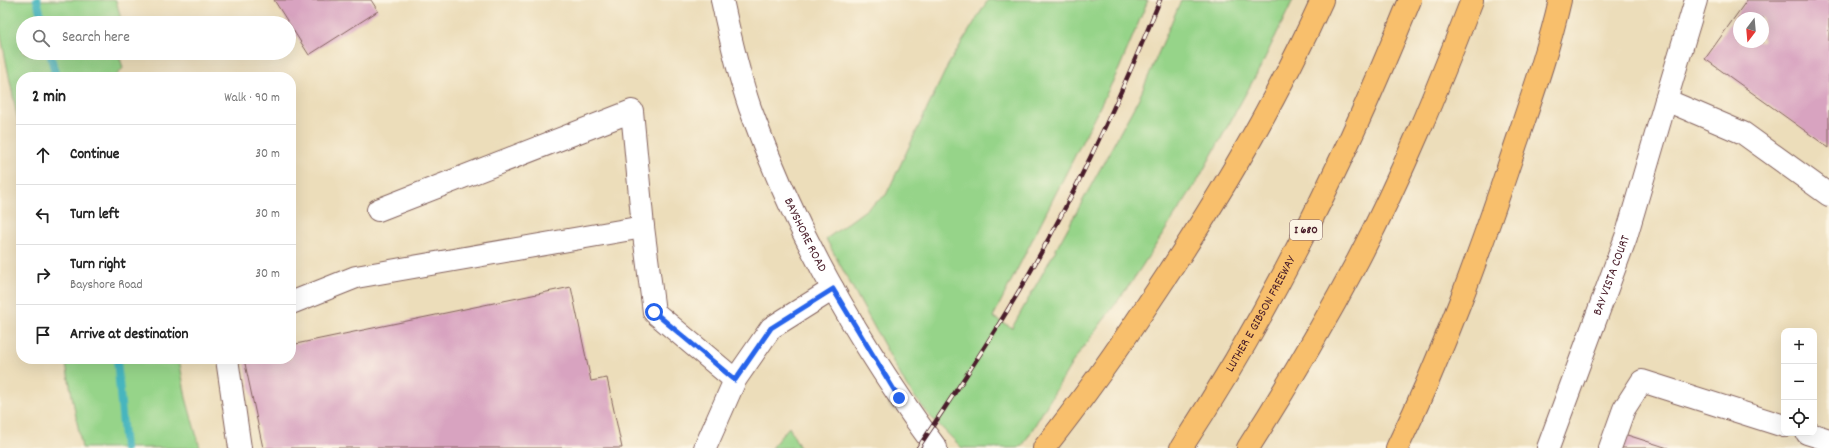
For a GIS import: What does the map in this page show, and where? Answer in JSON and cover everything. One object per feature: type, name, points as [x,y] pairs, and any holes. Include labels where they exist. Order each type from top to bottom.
[{"type":"highway","points":[[1044,448],[1073,412],[1118,349],[1196,232],[1268,110],[1307,35],[1322,0]]},
{"type":"highway","name":"LUTHER E GIBSON FREEWAY","points":[[1181,448],[1250,337],[1315,212],[1375,86],[1410,0]]},
{"type":"highway","points":[[1248,448],[1300,363],[1358,259],[1386,203],[1434,96],[1472,0]]},
{"type":"highway","points":[[1397,448],[1460,303],[1479,251],[1529,105],[1560,0]]},
{"type":"street","name":"BAYSHORE ROAD","points":[[722,0],[739,73],[750,108],[775,173],[804,236],[833,289],[899,398],[936,448]]},
{"type":"street","name":"BAY VISTA COURT","points":[[1548,448],[1626,237],[1696,0]]},
{"type":"street","points":[[1666,100],[1743,133],[1829,195]]},
{"type":"street","points":[[378,210],[632,111],[643,227],[654,312],[735,380]]},
{"type":"street","points":[[296,300],[356,277],[643,227]]},
{"type":"street","points":[[705,448],[735,380],[771,328],[833,289]]},
{"type":"street","points":[[228,364],[240,448]]},
{"type":"street","points":[[1610,448],[1624,409],[1642,381],[1781,425]]},
{"type":"street","points":[[1816,436],[1829,440]]},
{"type":"green space","points":[[0,0],[116,0],[120,16],[16,16],[16,60],[121,60],[123,68],[119,72],[16,72],[16,111],[0,31]]},
{"type":"green space","points":[[988,0],[1148,0],[1119,69],[993,317],[1012,328],[1140,96],[1181,0],[1293,0],[1261,66],[1198,180],[1133,280],[1072,363],[1023,445],[1018,448],[962,448],[929,415],[907,387],[826,239],[886,195],[948,65]]},
{"type":"green space","points":[[66,364],[180,364],[186,398],[200,448],[82,448]]},
{"type":"green space","points":[[789,427],[800,448],[771,448]]},
{"type":"building","points":[[274,0],[371,0],[378,11],[309,55],[296,35],[296,16],[284,16]]},
{"type":"building","points":[[1747,0],[1829,0],[1829,148],[1705,59],[1733,20],[1733,48],[1769,48],[1769,12],[1738,12]]},
{"type":"building","points":[[571,287],[591,381],[607,378],[622,448],[263,448],[245,364],[296,364],[296,344]]},
{"type":"building","points":[[1624,434],[1668,448],[1619,448]]},
{"type":"waterway","points":[[37,0],[41,16]]},
{"type":"waterway","points":[[52,60],[55,72]]},
{"type":"waterway","points":[[117,364],[125,448]]},
{"type":"railway","points":[[918,448],[1003,318],[1049,238],[1108,120],[1135,61],[1160,0]]},
{"type":"route","points":[[654,312],[735,380],[771,328],[833,289],[856,330],[899,398]]}]
